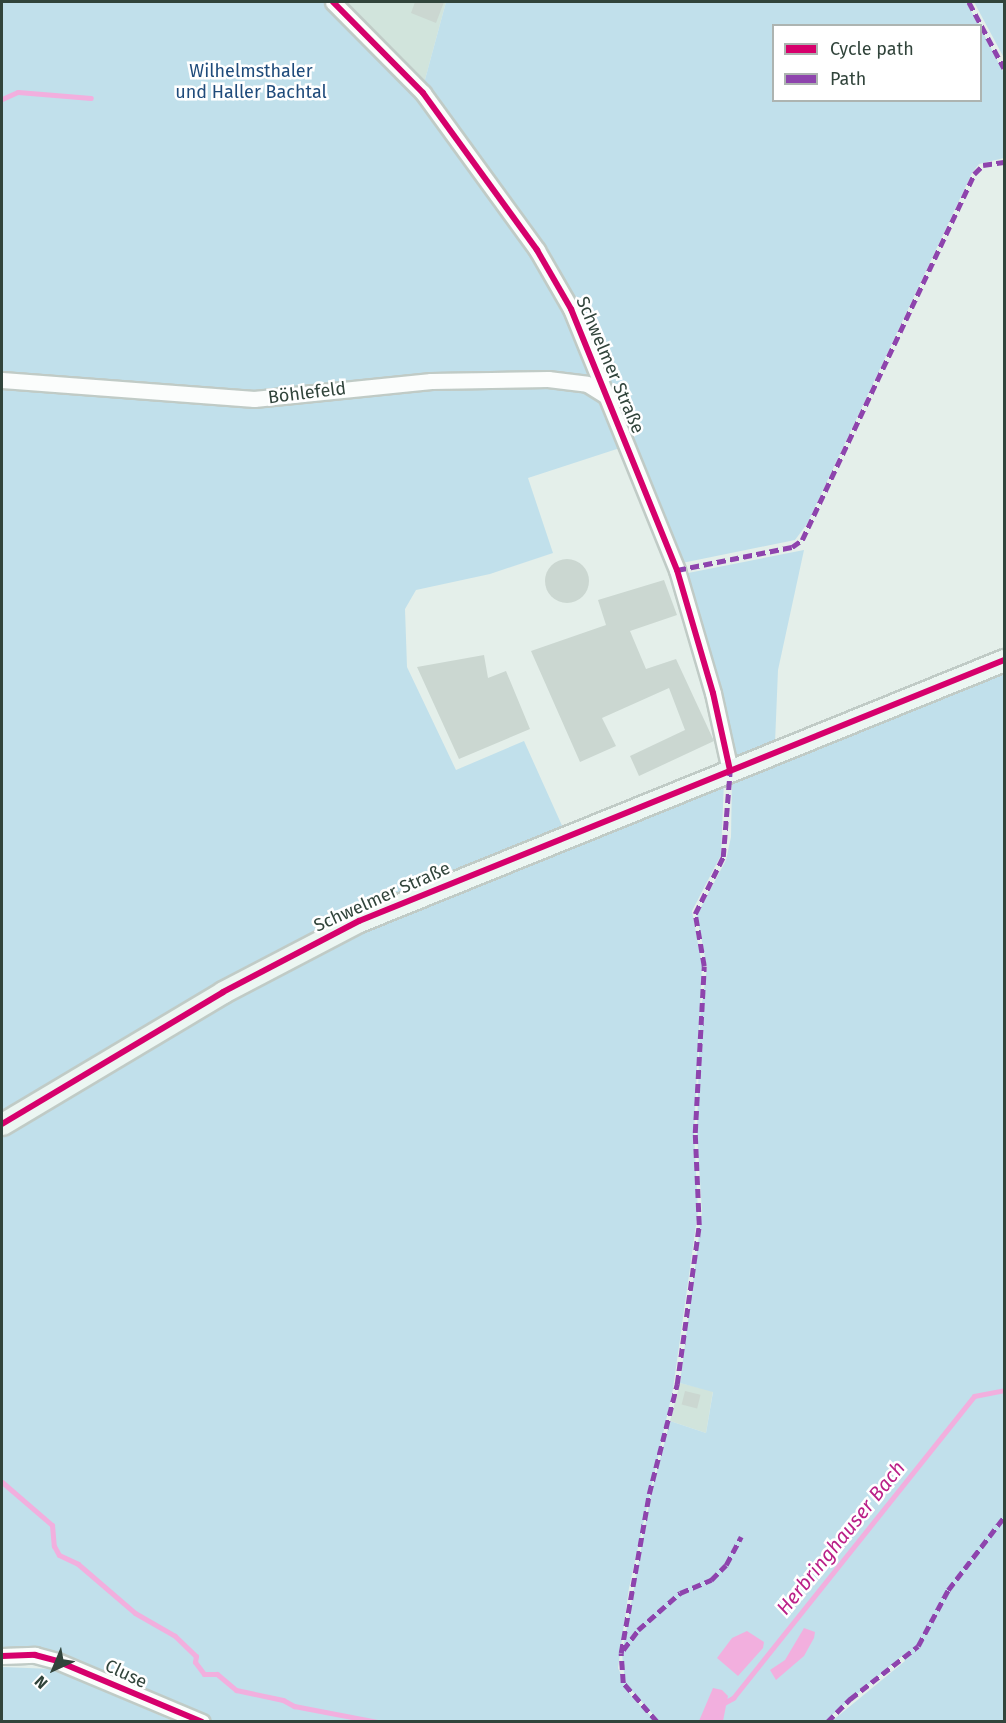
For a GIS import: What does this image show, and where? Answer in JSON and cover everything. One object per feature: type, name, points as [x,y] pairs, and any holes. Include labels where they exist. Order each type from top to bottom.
[{"type":"main road","name":"Schwelmer Straße","points":[[2,1124],[223,992],[350,925],[1005,660]]},
{"type":"street","name":"Schwelmer Straße","points":[[333,2],[423,93],[524,231],[571,309],[677,570],[713,693],[730,770]]},
{"type":"street","name":"Böhlefeld","points":[[2,380],[254,399],[432,381],[549,379],[587,384],[608,397]]},
{"type":"street","name":"Cluse","points":[[2,1656],[34,1655],[57,1661],[202,1722]]},
{"type":"shaded area","points":[[340,2],[446,2],[423,87]]},
{"type":"shaded area","points":[[680,1383],[713,1391],[706,1433],[670,1421]]},
{"type":"shaded area","points":[[804,1628],[815,1632],[814,1638],[804,1656],[776,1680],[770,1670],[785,1660]]},
{"type":"shaded area","points":[[747,1631],[764,1642],[763,1648],[738,1676],[717,1658],[732,1638]]},
{"type":"shaded area","points":[[713,1688],[722,1690],[728,1696],[723,1721],[699,1721]]},
{"type":"green space","name":"Wilhelmsthaler und Haller Bachtal","points":[[2,2],[324,2],[410,84],[551,282],[599,388],[577,380],[281,396],[2,380]]},
{"type":"green space","points":[[446,2],[966,2],[978,24],[772,24],[772,102],[982,102],[982,31],[1004,73],[1004,158],[979,164],[972,173],[807,524],[795,540],[682,563],[588,335],[423,87]]},
{"type":"green space","points":[[974,2],[1004,2],[1004,58]]},
{"type":"green space","points":[[2,384],[175,399],[567,384],[601,396],[623,447],[528,478],[553,553],[490,574],[416,590],[405,609],[407,667],[456,770],[524,741],[564,830],[292,944],[2,1114]]},
{"type":"green space","points":[[804,550],[778,670],[775,743],[732,764],[683,574]]},
{"type":"green space","points":[[1004,667],[1004,1721],[832,1721],[905,1661],[902,1656],[824,1722],[659,1721],[625,1683],[622,1654],[651,1494],[670,1421],[706,1433],[713,1392],[680,1383],[702,1212],[697,1134],[700,1017],[707,968],[697,915],[726,860],[731,837],[732,779]]},
{"type":"green space","points":[[724,781],[721,855],[692,911],[702,965],[694,1133],[698,1211],[673,1389],[629,1588],[618,1668],[631,1696],[656,1721],[202,1721],[101,1676],[2,1653],[2,1132],[293,959]]},
{"type":"green space","points":[[2,1667],[53,1669],[173,1721],[2,1721]]},
{"type":"building","points":[[415,2],[444,2],[436,23],[411,13]]},
{"type":"building","points":[[567,559],[583,565],[589,581],[583,597],[567,603],[551,597],[545,581],[551,565]]},
{"type":"building","points":[[664,580],[677,615],[630,631],[646,669],[676,659],[714,741],[639,776],[630,756],[685,730],[669,688],[602,718],[616,746],[580,762],[531,651],[606,625],[598,600]]},
{"type":"building","points":[[484,655],[488,678],[506,671],[530,729],[459,759],[417,667]]},
{"type":"building","points":[[685,1391],[701,1395],[697,1408],[682,1405]]},
{"type":"waterway","points":[[2,99],[18,92],[91,98]]},
{"type":"waterway","name":"Herbringhauser Bach","points":[[722,1704],[733,1698],[974,1396],[1004,1390]]},
{"type":"waterway","points":[[2,1482],[52,1525],[54,1546],[59,1555],[78,1564],[135,1613],[175,1636],[196,1656],[195,1662],[204,1674],[217,1674],[236,1690],[283,1700],[294,1706],[378,1722]]},
{"type":"marked path","points":[[969,2],[981,24]]},
{"type":"marked path","points":[[982,27],[1004,68]]},
{"type":"marked path","points":[[677,570],[792,547],[802,540],[974,174],[983,165],[1004,162]]},
{"type":"marked path","points":[[657,1722],[623,1683],[621,1653],[649,1494],[677,1384],[699,1225],[695,1133],[704,966],[695,914],[723,857],[730,770]]},
{"type":"marked path","points":[[827,1722],[850,1699],[918,1646],[948,1590],[1004,1517]]},
{"type":"marked path","points":[[623,1650],[638,1630],[680,1593],[711,1580],[726,1565],[741,1537]]},
{"type":"cycle path","points":[[333,2],[423,93],[537,250],[571,309],[677,570],[713,693],[730,770]]},
{"type":"cycle path","points":[[2,1124],[223,992],[359,921],[1004,660]]},
{"type":"cycle path","points":[[2,1656],[35,1655],[57,1661],[202,1722]]}]
